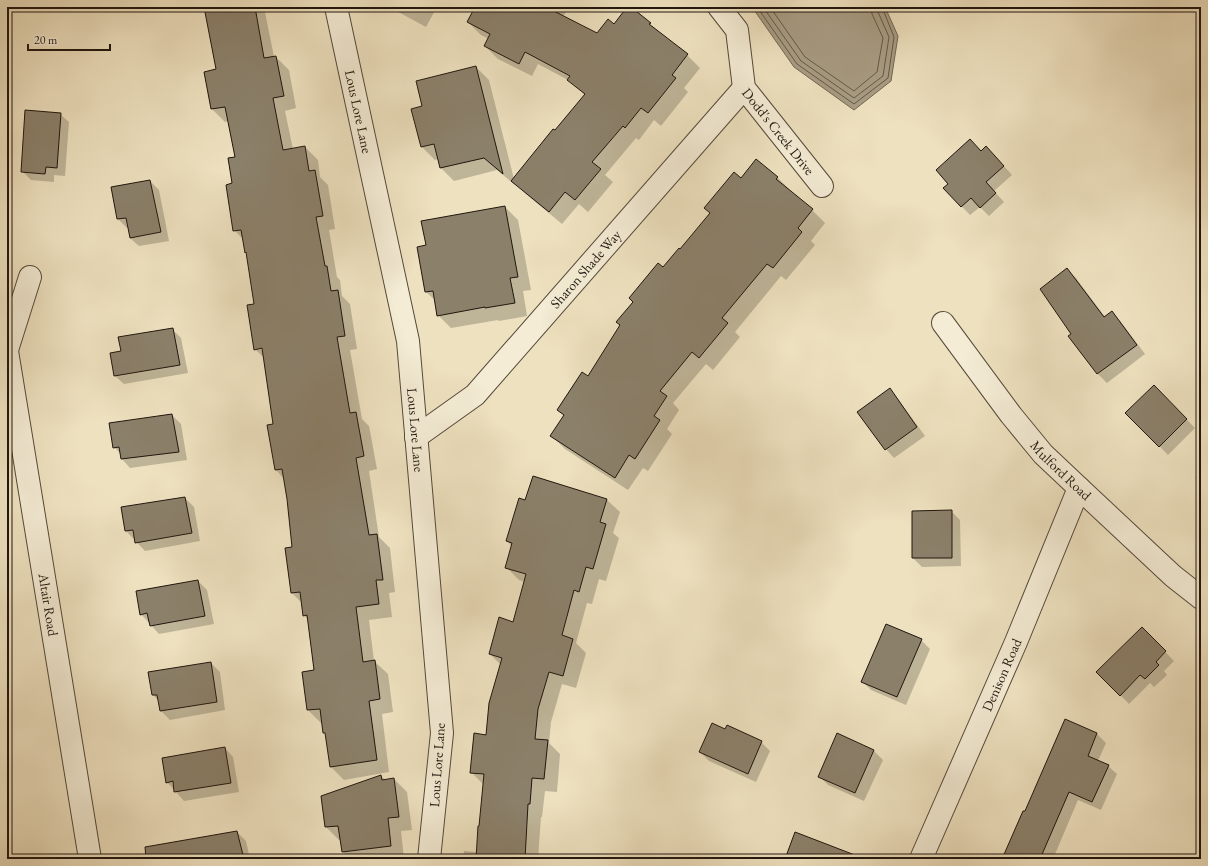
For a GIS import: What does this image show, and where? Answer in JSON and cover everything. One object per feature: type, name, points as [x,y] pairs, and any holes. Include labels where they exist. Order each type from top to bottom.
[{"type":"street","name":"Lous Lore Lane","points":[[336,7],[408,342],[442,733],[429,859]]},
{"type":"street","name":"Dodd's Creek Drive","points":[[720,7],[737,30],[744,88],[822,186]]},
{"type":"street","name":"Sharon Shade Way","points":[[416,437],[476,395],[744,88]]},
{"type":"street","name":"Altair Road","points":[[30,277],[7,350],[90,859]]},
{"type":"street","name":"Mulford Road","points":[[943,323],[1011,415],[1043,454],[1173,576],[1201,598]]},
{"type":"street","name":"Denison Road","points":[[921,859],[1016,642],[1079,488]]},
{"type":"water","points":[[752,7],[885,7],[898,36],[891,81],[854,110],[794,67]]},
{"type":"building","points":[[204,7],[255,7],[264,58],[276,56],[284,96],[273,98],[283,150],[305,146],[309,171],[315,170],[323,216],[316,217],[331,291],[338,290],[345,336],[337,337],[350,413],[356,412],[364,456],[356,458],[369,535],[377,534],[383,580],[376,580],[379,604],[356,607],[363,662],[375,660],[380,699],[369,701],[377,760],[330,767],[320,709],[307,710],[302,672],[314,670],[307,615],[303,616],[300,592],[291,593],[285,548],[292,547],[287,499],[282,469],[275,470],[267,425],[273,424],[262,348],[254,350],[247,305],[254,304],[246,252],[245,253],[241,230],[233,231],[226,185],[232,183],[228,158],[235,157],[225,107],[211,109],[204,72],[216,69]]},
{"type":"building","points":[[475,7],[546,7],[597,33],[608,19],[614,24],[627,7],[631,7],[651,23],[649,24],[688,54],[672,75],[676,78],[648,113],[641,108],[625,128],[623,126],[592,162],[601,169],[575,200],[565,192],[549,212],[511,181],[553,129],[555,130],[585,94],[567,80],[570,76],[525,52],[519,64],[484,46],[490,34],[467,22]]},
{"type":"building","points":[[476,66],[503,174],[484,158],[440,168],[434,144],[421,147],[411,109],[422,106],[416,81]]},
{"type":"building","points":[[25,110],[61,113],[57,168],[46,167],[45,174],[21,172]]},
{"type":"building","points":[[970,139],[981,151],[986,146],[1004,166],[986,182],[996,193],[980,208],[971,198],[961,207],[943,188],[948,184],[936,170]]},
{"type":"building","points":[[756,159],[778,177],[776,179],[813,209],[798,228],[802,232],[773,268],[767,264],[722,318],[728,323],[699,358],[692,352],[660,391],[667,396],[654,416],[660,420],[635,459],[629,455],[615,478],[550,436],[564,415],[557,410],[582,372],[588,376],[620,325],[616,322],[633,302],[629,298],[658,263],[663,267],[710,213],[704,208],[734,172],[741,178]]},
{"type":"building","points":[[150,180],[161,232],[130,238],[126,218],[117,219],[111,187]]},
{"type":"building","points":[[505,206],[518,277],[510,278],[515,303],[437,316],[433,291],[425,292],[417,247],[426,245],[421,221]]},
{"type":"building","points":[[1067,268],[1104,317],[1112,311],[1137,345],[1097,374],[1068,336],[1071,334],[1040,289]]},
{"type":"building","points":[[173,328],[180,365],[114,376],[110,353],[121,351],[118,337]]},
{"type":"building","points":[[1154,385],[1187,419],[1159,447],[1125,413]]},
{"type":"building","points":[[890,388],[917,427],[885,450],[857,412]]},
{"type":"building","points":[[172,414],[179,452],[121,459],[119,447],[113,448],[109,423]]},
{"type":"building","points":[[533,476],[607,499],[600,522],[606,524],[593,569],[586,567],[579,592],[574,590],[562,635],[573,639],[563,676],[549,672],[538,709],[535,739],[548,740],[544,779],[532,778],[530,804],[528,804],[525,859],[476,859],[484,774],[470,773],[474,733],[486,735],[489,703],[502,658],[489,654],[499,617],[513,622],[526,574],[505,568],[512,543],[506,541],[519,498],[525,500]]},
{"type":"building","points":[[185,497],[192,533],[135,543],[133,530],[125,531],[121,507]]},
{"type":"building","points":[[952,510],[952,558],[912,558],[912,511]]},
{"type":"building","points":[[198,580],[205,616],[150,626],[147,613],[140,615],[136,591]]},
{"type":"building","points":[[886,624],[922,639],[897,697],[861,682]]},
{"type":"building","points":[[1142,627],[1166,651],[1156,662],[1159,665],[1145,679],[1140,675],[1120,696],[1096,672]]},
{"type":"building","points":[[211,662],[217,702],[160,711],[157,695],[152,695],[148,672]]},
{"type":"building","points":[[1065,719],[1097,733],[1088,756],[1109,765],[1092,802],[1069,792],[1040,859],[1002,859],[1023,811],[1025,811]]},
{"type":"building","points":[[712,723],[725,729],[727,725],[762,741],[748,774],[699,752]]},
{"type":"building","points":[[837,733],[874,750],[855,793],[818,777]]},
{"type":"building","points":[[225,747],[231,783],[174,792],[173,781],[166,783],[162,758]]},
{"type":"building","points":[[381,775],[382,780],[394,778],[399,817],[388,818],[391,846],[342,852],[338,826],[325,827],[321,796]]},
{"type":"building","points":[[237,831],[244,859],[146,859],[145,847]]},
{"type":"building","points":[[795,832],[860,857],[860,859],[785,859]]}]
